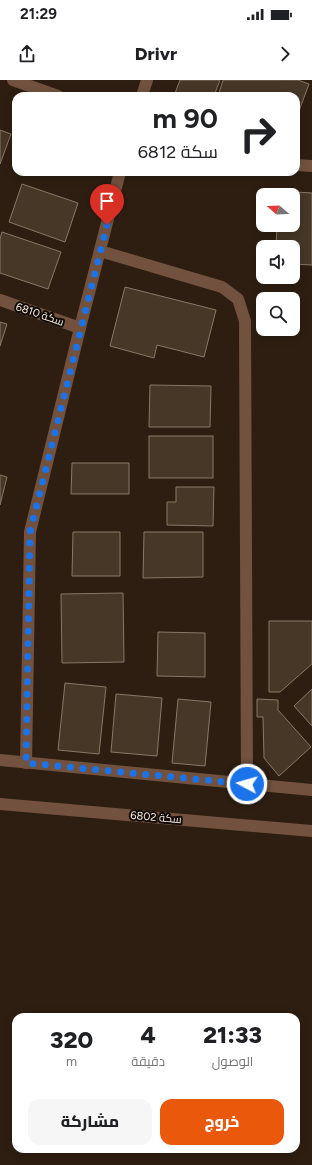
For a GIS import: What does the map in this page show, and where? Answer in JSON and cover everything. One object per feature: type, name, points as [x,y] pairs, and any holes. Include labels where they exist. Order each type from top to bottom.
[{"type":"street","points":[[13,80],[47,92]]},
{"type":"street","points":[[143,92],[147,80]]},
{"type":"street","points":[[300,164],[312,166]]},
{"type":"street","points":[[26,763],[30,532],[119,176]]},
{"type":"street","points":[[100,251],[222,287],[238,299],[245,321],[247,784]]},
{"type":"street","name":"سكة 6810","points":[[0,300],[80,328]]},
{"type":"street","points":[[0,760],[312,790]]},
{"type":"street","name":"سكة 6802","points":[[0,804],[312,831]]},
{"type":"building","points":[[180,80],[220,80],[216,92],[176,92]]},
{"type":"building","points":[[223,80],[298,80],[309,84],[300,108],[300,92],[219,92]]},
{"type":"building","points":[[0,130],[11,134],[0,164]]},
{"type":"building","points":[[22,184],[78,203],[65,242],[9,222]]},
{"type":"building","points":[[300,192],[312,193],[312,265],[300,264],[300,240],[276,240],[277,232],[300,232]]},
{"type":"building","points":[[2,232],[61,252],[48,289],[0,273],[0,239]]},
{"type":"building","points":[[125,287],[216,310],[204,357],[157,345],[154,358],[110,346]]},
{"type":"building","points":[[0,322],[7,324],[0,346]]},
{"type":"building","points":[[150,385],[211,386],[210,427],[149,427]]},
{"type":"building","points":[[149,436],[213,436],[213,478],[149,478]]},
{"type":"building","points":[[72,463],[129,463],[129,494],[71,494]]},
{"type":"building","points":[[0,475],[7,477],[0,505]]},
{"type":"building","points":[[176,487],[214,487],[213,526],[167,525],[167,502],[176,502]]},
{"type":"building","points":[[73,532],[120,532],[120,576],[72,576]]},
{"type":"building","points":[[144,532],[203,532],[203,577],[143,578]]},
{"type":"building","points":[[123,593],[124,662],[62,663],[61,594]]},
{"type":"building","points":[[269,621],[312,621],[312,664],[280,692],[269,692]]},
{"type":"building","points":[[158,632],[205,633],[205,677],[157,676]]},
{"type":"building","points":[[65,683],[106,687],[99,754],[58,750]]},
{"type":"building","points":[[312,689],[312,726],[294,706]]},
{"type":"building","points":[[116,694],[162,698],[157,756],[111,752]]},
{"type":"building","points":[[178,699],[211,702],[205,766],[172,763]]},
{"type":"building","points":[[257,699],[278,700],[278,710],[311,747],[279,776],[264,758],[263,717],[257,717]]},
{"type":"route","points":[[107,225],[30,532],[26,763],[247,784]]}]
